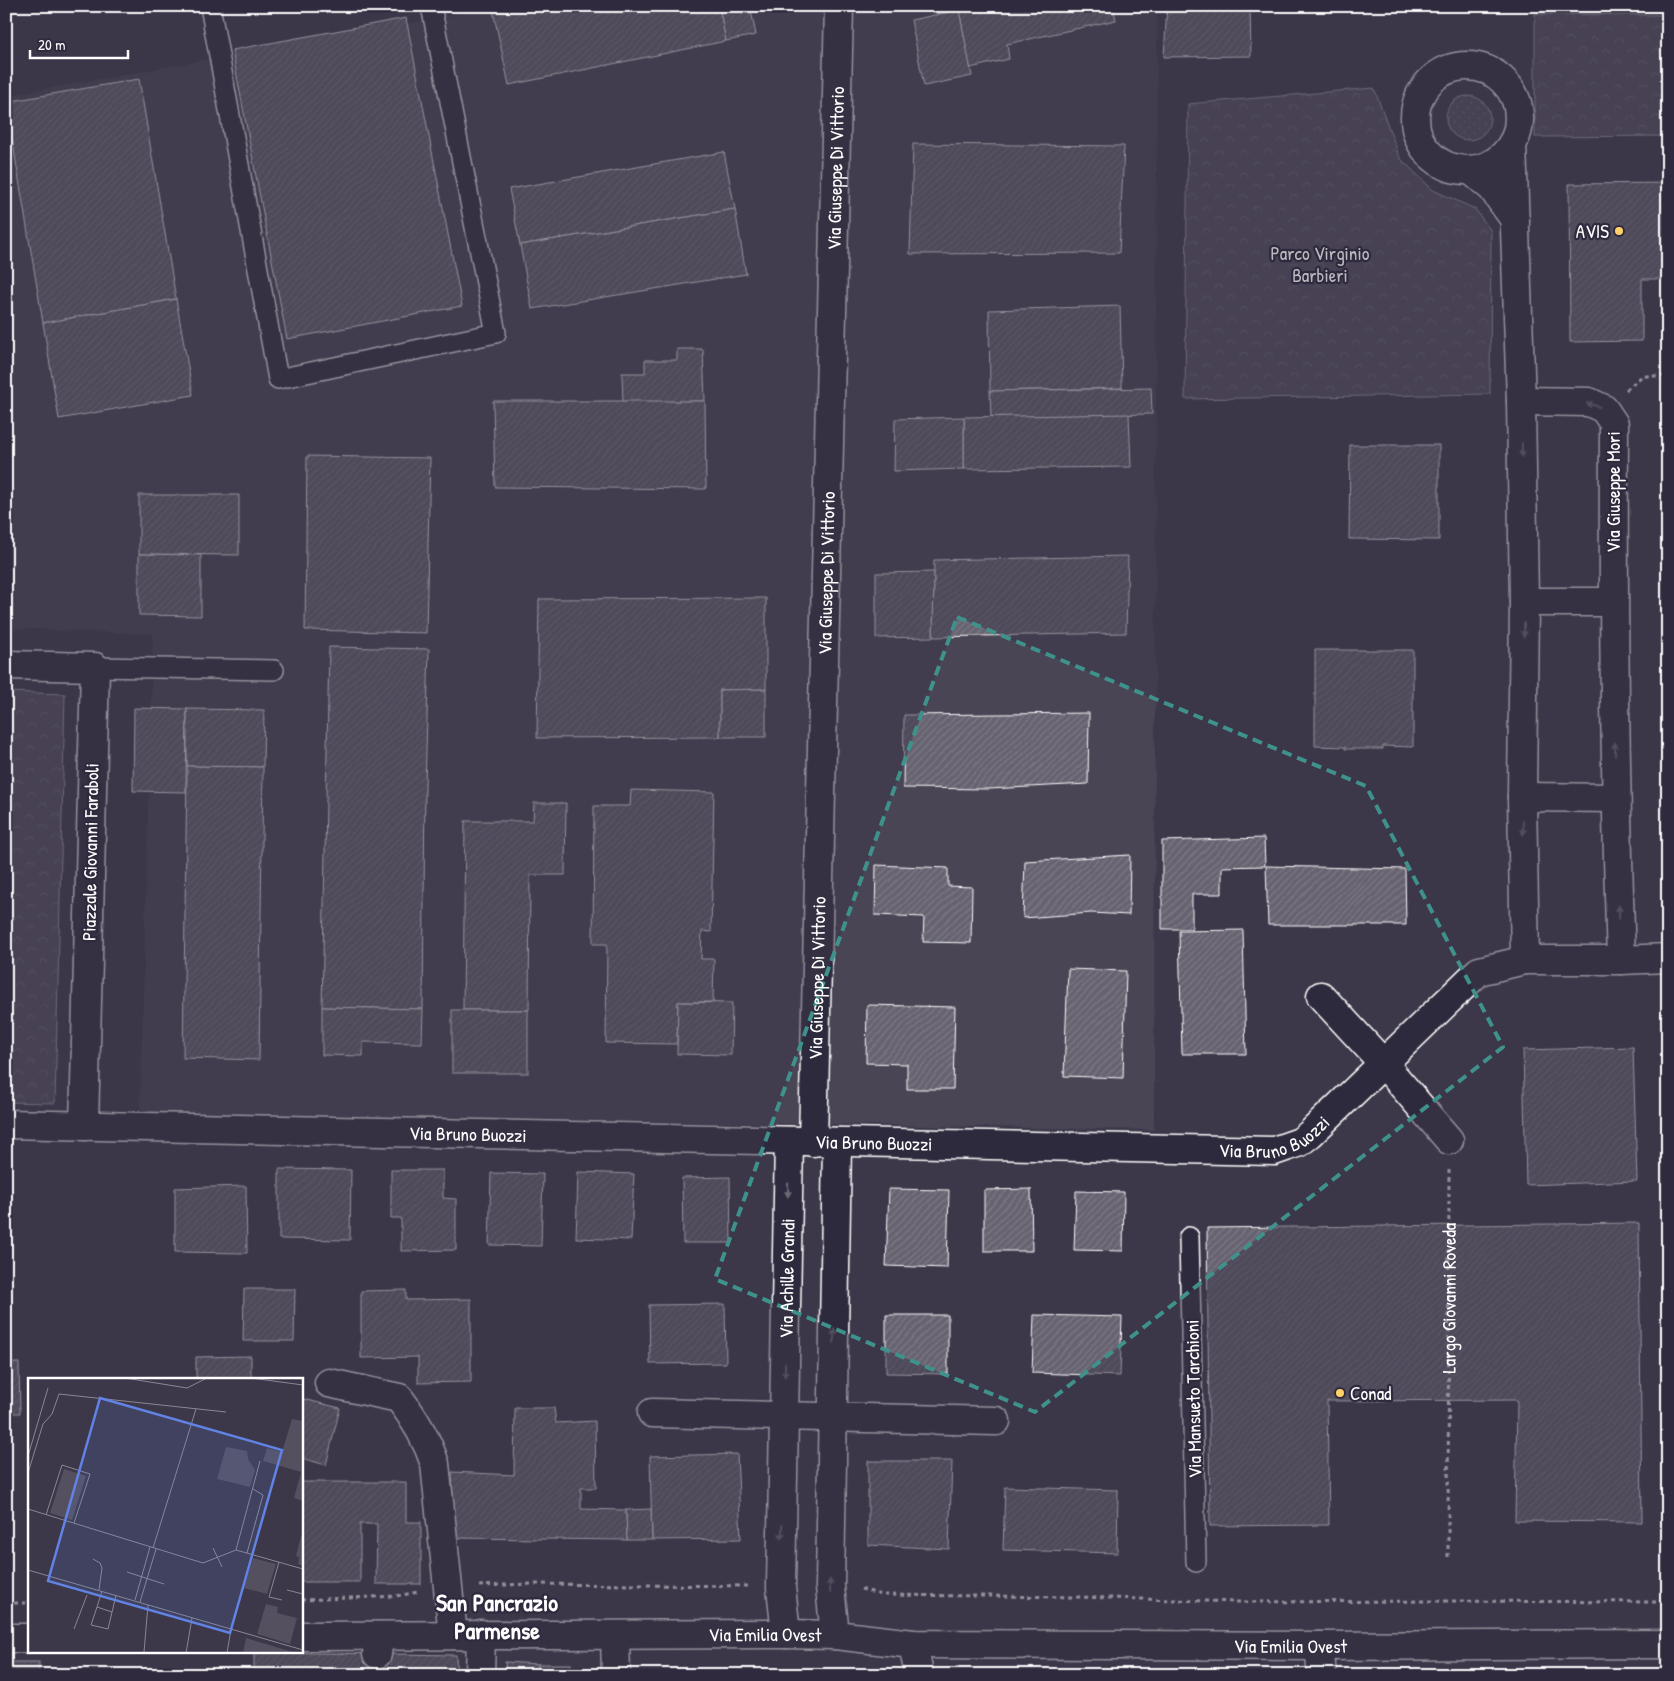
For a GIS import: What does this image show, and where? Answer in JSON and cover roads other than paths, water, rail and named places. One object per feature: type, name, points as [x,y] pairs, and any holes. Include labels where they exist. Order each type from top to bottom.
[{"type":"street","name":"Via Giuseppe Di Vittorio","points":[[813,1142],[839,6]]},
{"type":"street","points":[[1468,66],[1486,69],[1502,78],[1513,93],[1519,110],[1519,128],[1512,144],[1502,157],[1488,166],[1472,170],[1456,170],[1440,163],[1427,153],[1418,139],[1414,122],[1416,106],[1422,90],[1434,77],[1450,68],[1468,66]]},
{"type":"street","points":[[1512,144],[1521,402],[1524,602],[1522,797],[1525,960]]},
{"type":"street","points":[[1472,170],[1492,188],[1515,220]]},
{"type":"street","name":"Via Giuseppe Mori","points":[[1521,402],[1589,402],[1604,409],[1614,424],[1613,602],[1621,960]]},
{"type":"street","points":[[1524,602],[1613,602]]},
{"type":"street","points":[[6,665],[95,667]]},
{"type":"street","name":"Piazzale Giovanni Faraboli","points":[[84,1126],[95,667]]},
{"type":"street","points":[[1522,797],[1616,798]]},
{"type":"street","name":"Via Bruno Buozzi","points":[[6,1124],[1274,1151],[1300,1142],[1478,971],[1525,960],[1668,958]]},
{"type":"street","points":[[1321,996],[1383,1063],[1449,1140]]},
{"type":"street","name":"Via Achille Grandi","points":[[786,1634],[781,1587],[784,1416],[813,1142]]},
{"type":"street","points":[[813,1142],[833,1417],[830,1587],[835,1635]]},
{"type":"street","points":[[329,1383],[399,1398],[415,1419],[428,1443],[435,1464],[453,1634]]},
{"type":"street","points":[[652,1413],[996,1421]]},
{"type":"street","name":"Via Emilia Ovest","points":[[302,1636],[378,1644],[453,1634],[615,1636],[835,1635],[913,1644],[1319,1646],[1668,1644]]},
{"type":"street","points":[[480,1634],[480,1675]]},
{"type":"street","points":[[615,1636],[616,1675]]},
{"type":"street","points":[[6,1638],[28,1638]]},
{"type":"street","points":[[913,1644],[919,1675]]},
{"type":"street","points":[[1319,1646],[1322,1675]]},
{"type":"lane","points":[[210,6],[278,379],[496,333],[431,6]]},
{"type":"lane","points":[[95,667],[274,670]]},
{"type":"lane","name":"Via Mansueto Tarchioni","points":[[1189,1237],[1196,1562]]},
{"type":"tunnel","points":[[375,1675],[377,1654]]},
{"type":"place","name":"AVIS","points":[[1619,231]]},
{"type":"place","name":"Conad","points":[[1340,1393]]},
{"type":"district","name":"San Pancrazio Parmense","points":[[497,1617]]},
{"type":"park label","name":"Parco Virginio Barbieri","points":[[1320,264]]}]
